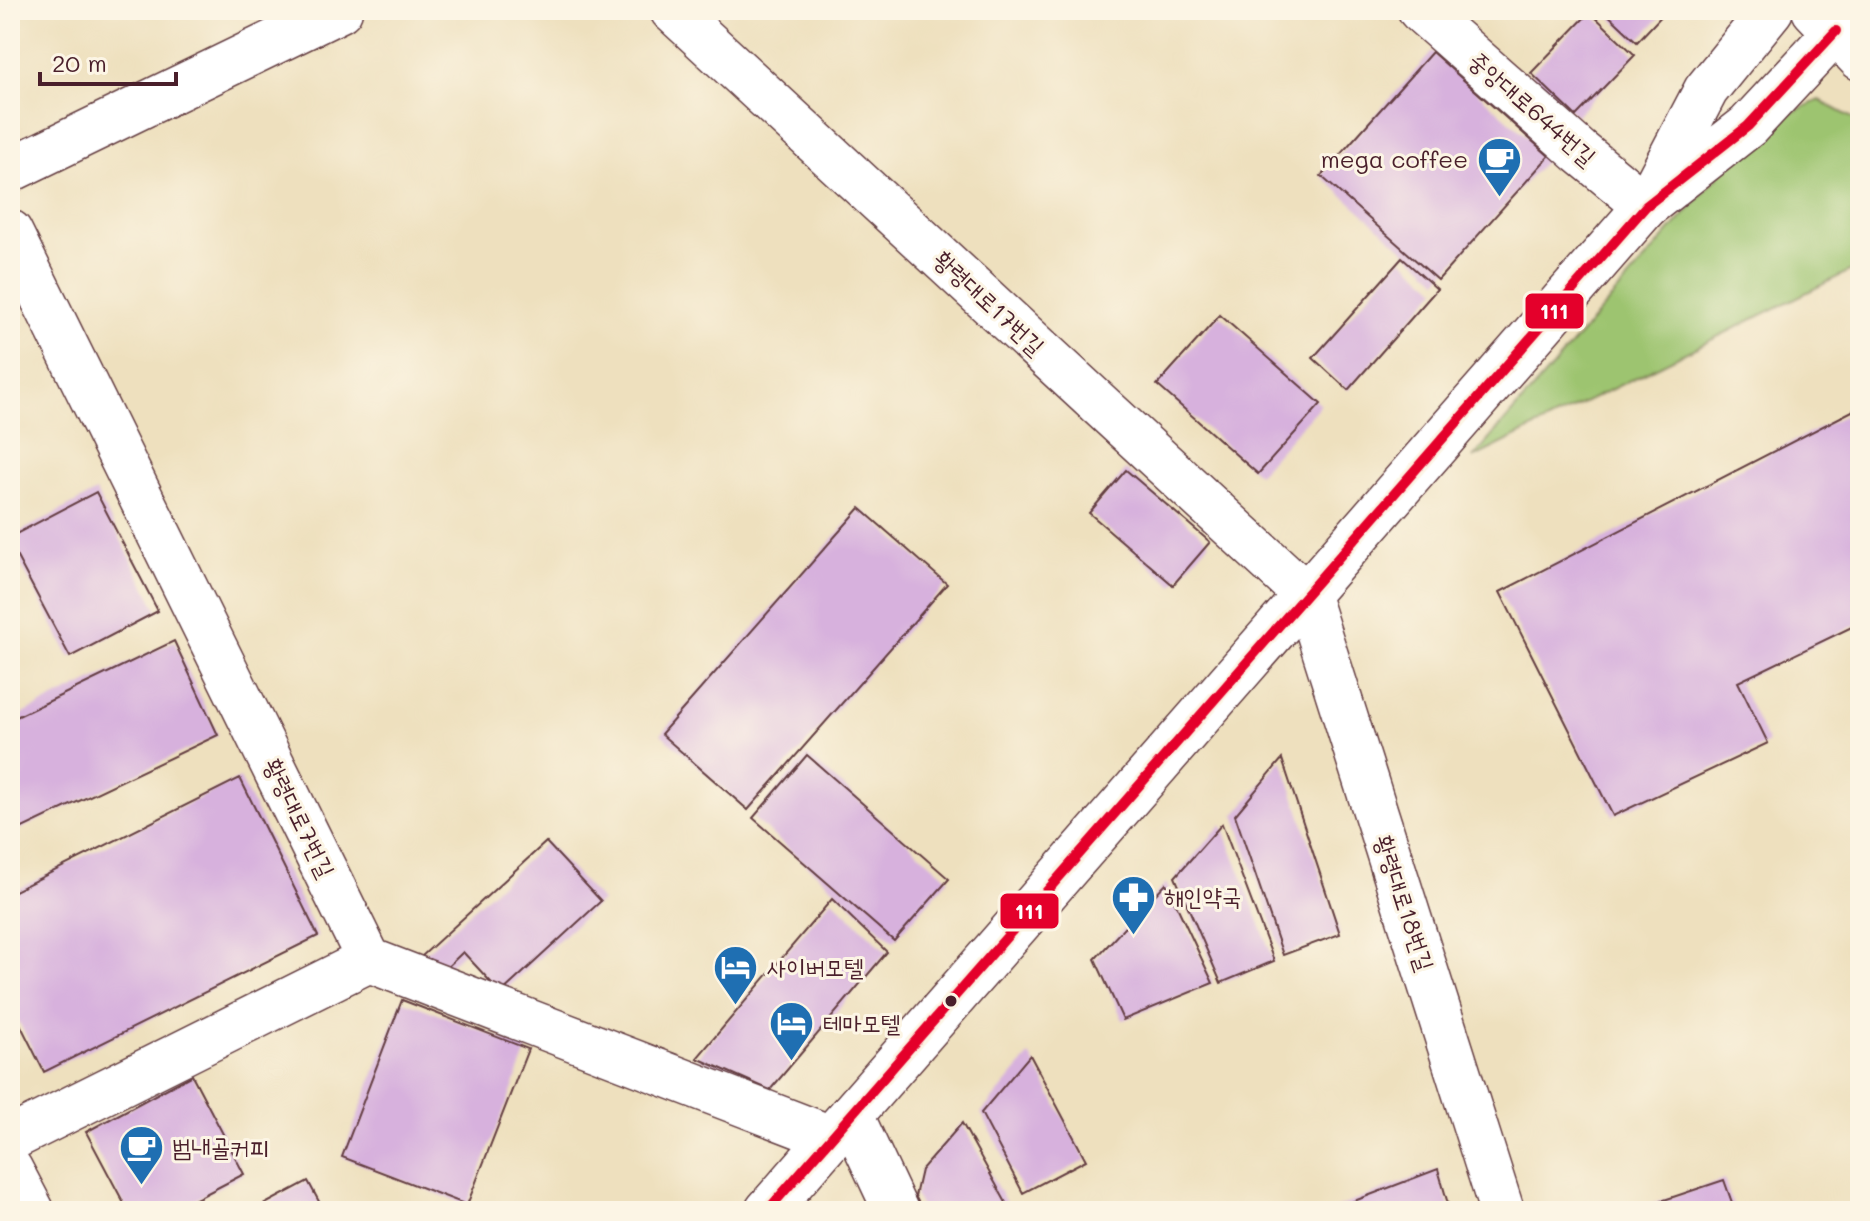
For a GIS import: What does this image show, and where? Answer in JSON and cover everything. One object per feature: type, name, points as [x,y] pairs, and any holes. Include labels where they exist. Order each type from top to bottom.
[{"type":"street","points":[[10,170],[340,10]]},
{"type":"street","name":"황령대로17번길","points":[[672,10],[1307,596]]},
{"type":"street","name":"중앙대로644번길","points":[[1420,10],[1646,206]]},
{"type":"street","points":[[1646,206],[1706,90],[1771,10]]},
{"type":"street","points":[[767,1211],[1646,206],[1748,126],[1841,27]]},
{"type":"street","name":"황령대로7번길","points":[[10,232],[369,960]]},
{"type":"street","name":"황령대로18번길","points":[[1307,596],[1502,1211]]},
{"type":"street","points":[[10,1139],[369,960],[841,1126],[896,1211]]},
{"type":"street","points":[[10,1169],[32,1211]]},
{"type":"green space","points":[[1819,100],[1860,122],[1860,266],[1473,458],[1732,160],[1775,120]]},
{"type":"building","points":[[1603,10],[1667,10],[1637,42]]},
{"type":"building","points":[[1590,12],[1635,55],[1576,116],[1531,73]]},
{"type":"building","points":[[1432,52],[1549,156],[1438,280],[1321,176]]},
{"type":"building","points":[[1402,258],[1437,289],[1348,390],[1313,358]]},
{"type":"building","points":[[1220,315],[1321,404],[1258,474],[1157,385]]},
{"type":"building","points":[[1860,407],[1860,623],[1738,682],[1768,743],[1613,816],[1500,592]]},
{"type":"building","points":[[1126,470],[1210,542],[1173,585],[1089,513]]},
{"type":"building","points":[[96,492],[158,611],[70,657],[10,544],[10,537]]},
{"type":"building","points":[[860,508],[947,584],[748,810],[661,734]]},
{"type":"building","points":[[174,641],[218,735],[10,834],[10,720]]},
{"type":"building","points":[[807,755],[949,879],[894,941],[753,818]]},
{"type":"building","points":[[1282,759],[1340,934],[1283,955],[1235,815]]},
{"type":"building","points":[[240,778],[318,936],[44,1072],[10,1004],[10,893]]},
{"type":"building","points":[[1222,824],[1274,961],[1221,983],[1175,877]]},
{"type":"building","points":[[546,842],[601,901],[501,993],[463,952],[439,975],[422,956]]},
{"type":"building","points":[[1166,883],[1213,983],[1123,1020],[1095,959]]},
{"type":"building","points":[[832,899],[887,952],[770,1090],[697,1058]]},
{"type":"building","points":[[402,1000],[528,1049],[467,1205],[342,1157]]},
{"type":"building","points":[[1030,1055],[1086,1160],[1023,1193],[981,1113]]},
{"type":"building","points":[[192,1075],[244,1174],[173,1211],[128,1211],[86,1132]]},
{"type":"building","points":[[962,1123],[1009,1208],[1003,1211],[923,1211],[915,1196],[921,1170]]},
{"type":"building","points":[[1438,1169],[1450,1211],[1328,1211]]},
{"type":"building","points":[[1724,1180],[1735,1211],[1634,1211],[1634,1210]]},
{"type":"building","points":[[308,1181],[324,1211],[252,1211]]},
{"type":"transit line","name":"111","points":[[767,1211],[1646,206],[1748,126],[1836,31]]},
{"type":"place","name":"mega coffee","points":[[1499,199]]},
{"type":"place","name":"해인약국","points":[[1133,936]]},
{"type":"place","name":"사이버모텔","points":[[736,1007]]},
{"type":"place","name":"테마모텔","points":[[792,1063]]},
{"type":"place","name":"범내골커피","points":[[141,1187]]}]
